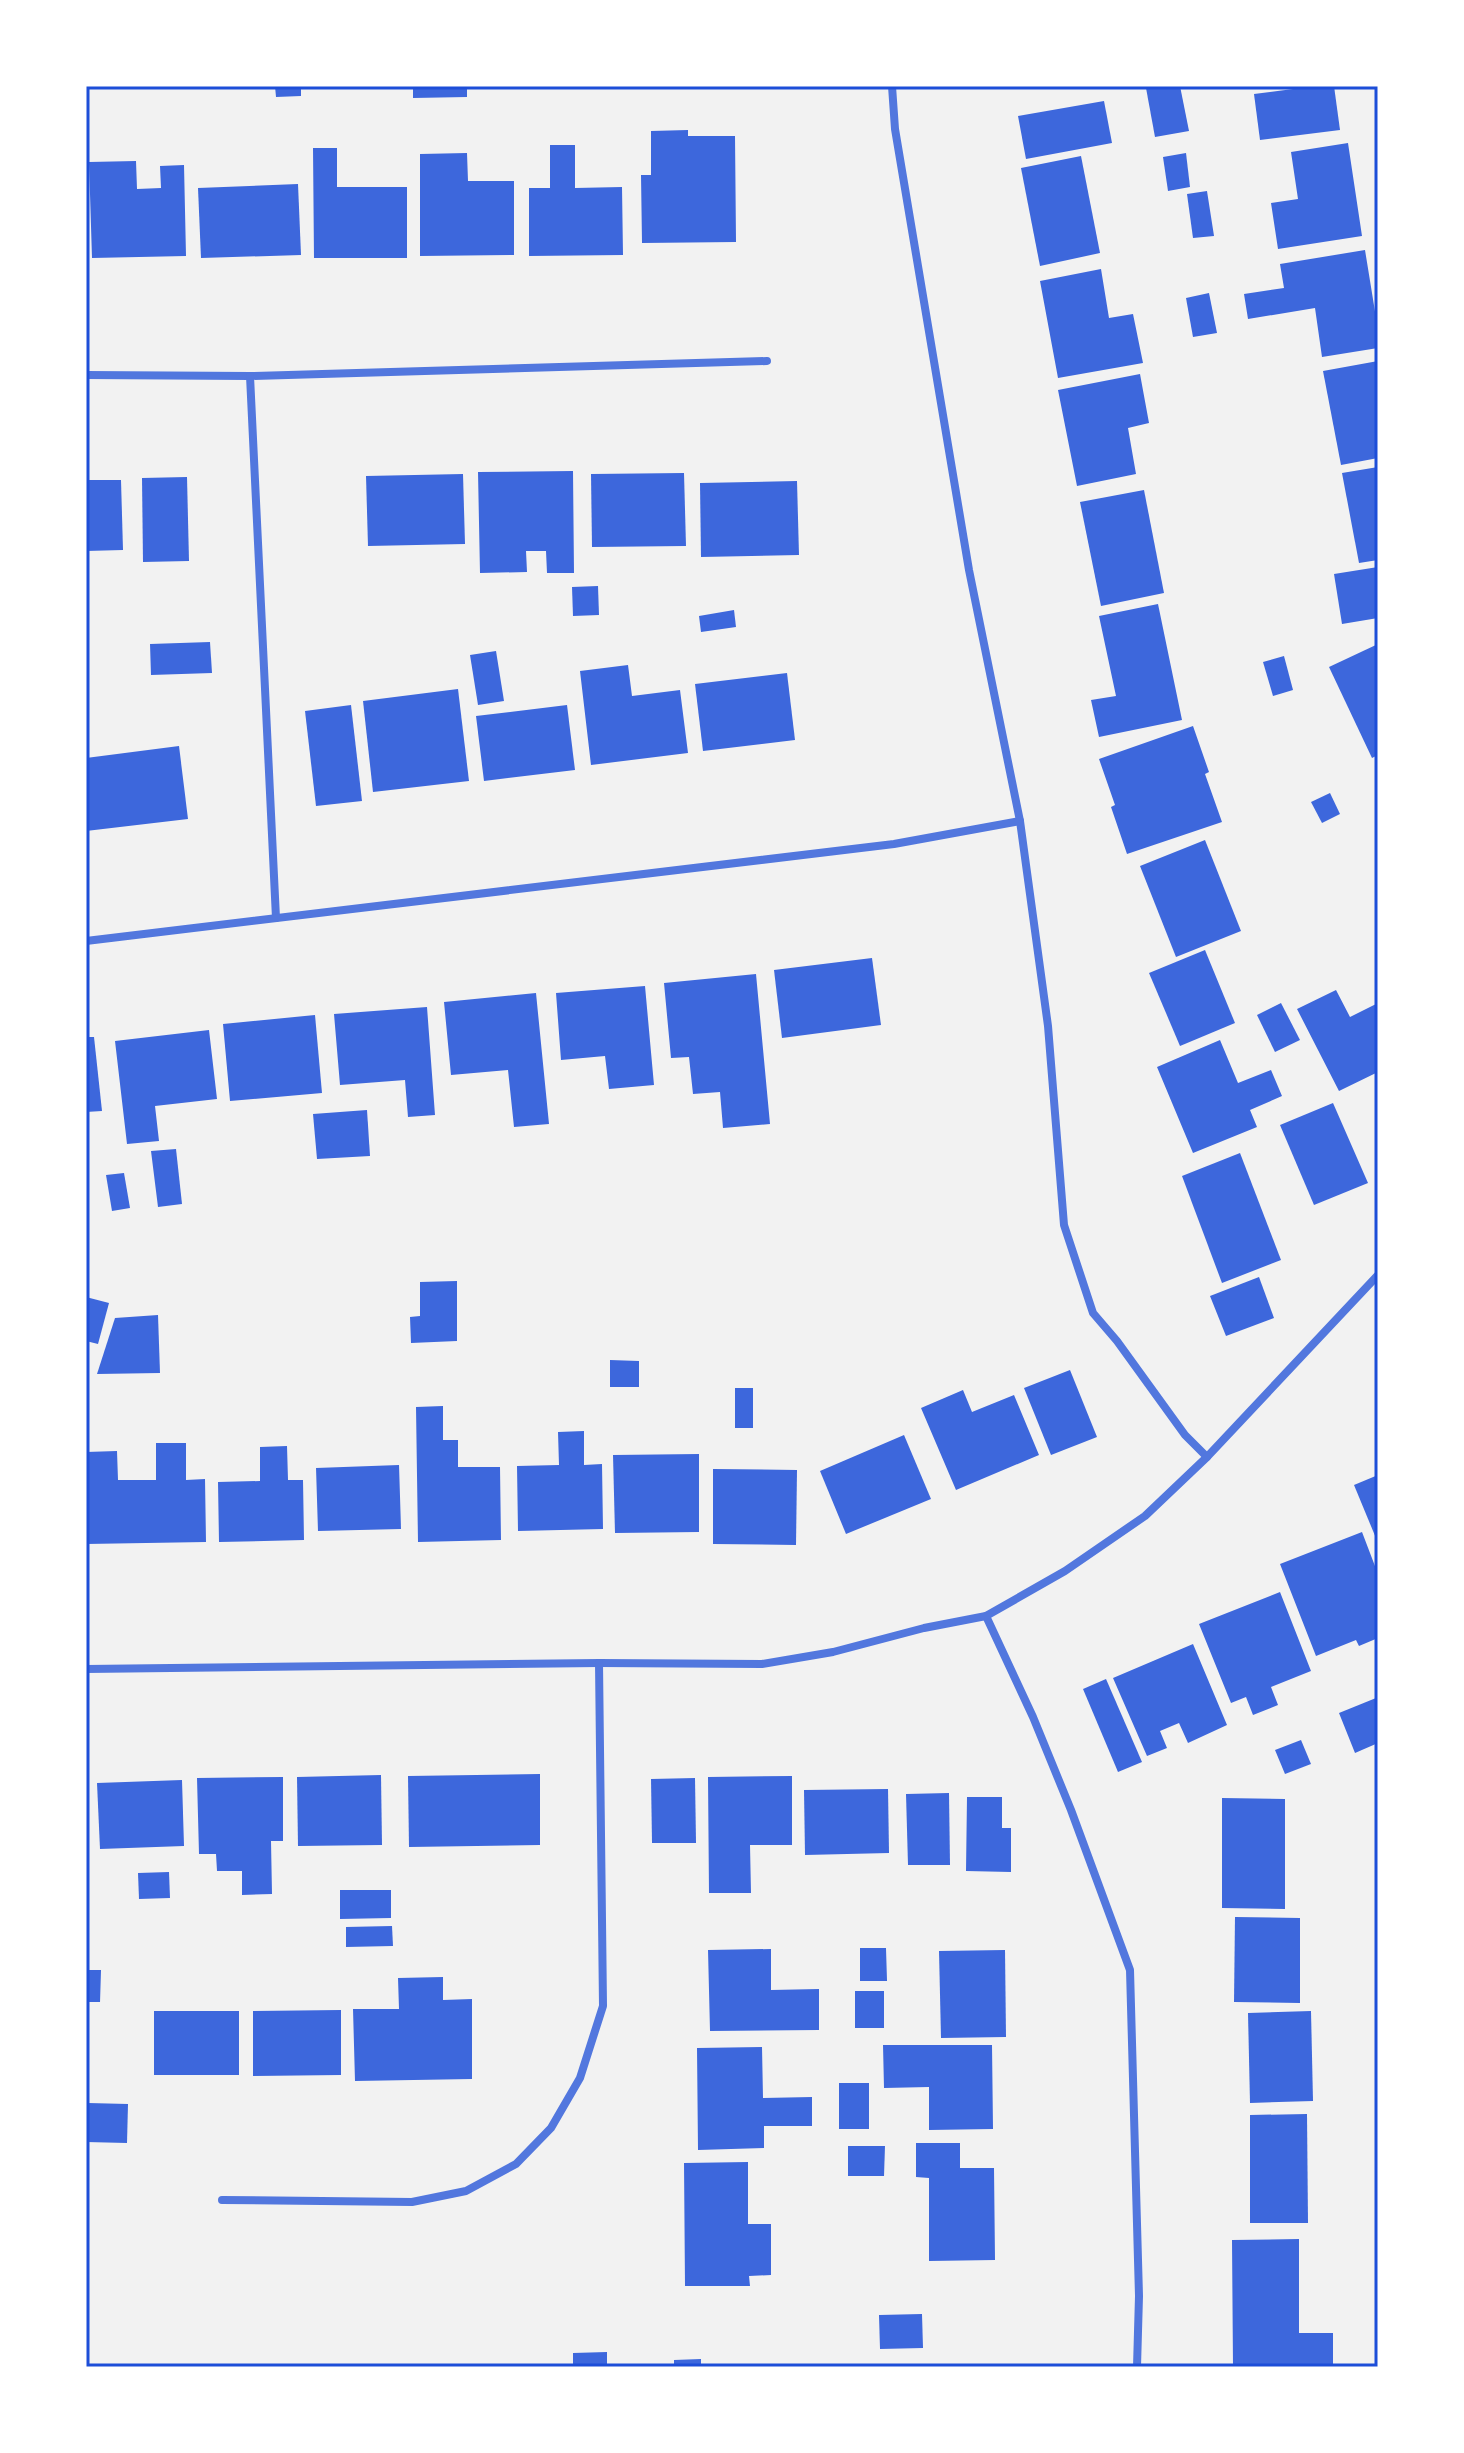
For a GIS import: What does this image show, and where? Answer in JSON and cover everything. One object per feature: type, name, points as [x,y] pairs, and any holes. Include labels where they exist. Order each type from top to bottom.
[{"type":"street","points":[[892,86],[895,129],[969,570],[1020,821],[1048,1026],[1064,1225],[1093,1313],[1185,1435],[1207,1457]]},
{"type":"street","points":[[86,375],[250,376],[767,361]]},
{"type":"street","points":[[250,376],[276,918]]},
{"type":"street","points":[[86,941],[894,844],[1020,821]]},
{"type":"street","points":[[86,1669],[762,1664],[833,1652],[924,1628],[986,1616],[1065,1571],[1145,1516],[1207,1457],[1378,1275]]},
{"type":"street","points":[[986,1616],[1033,1717],[1071,1810],[1130,1970],[1139,2296],[1137,2367]]},
{"type":"street","points":[[222,2200],[412,2202],[466,2191],[516,2164],[551,2128],[580,2078],[603,2006],[599,1663]]},
{"type":"building","points":[[275,86],[301,86],[301,96],[276,97]]},
{"type":"building","points":[[413,86],[467,86],[467,97],[413,98]]},
{"type":"building","points":[[1180,86],[1189,131],[1155,137],[1146,88]]},
{"type":"building","points":[[1334,86],[1340,130],[1260,140],[1254,94]]},
{"type":"building","points":[[1104,101],[1112,143],[1026,159],[1018,116]]},
{"type":"building","points":[[688,130],[688,136],[735,136],[736,242],[642,243],[641,175],[651,175],[651,131]]},
{"type":"building","points":[[1348,143],[1362,236],[1278,249],[1271,203],[1298,199],[1291,152]]},
{"type":"building","points":[[550,145],[575,145],[575,188],[622,187],[623,255],[529,256],[529,188],[550,188]]},
{"type":"building","points":[[313,148],[337,148],[337,187],[407,187],[407,258],[314,258]]},
{"type":"building","points":[[467,153],[468,181],[514,181],[514,255],[420,256],[420,154]]},
{"type":"building","points":[[1186,153],[1190,187],[1168,191],[1163,157]]},
{"type":"building","points":[[1081,156],[1100,253],[1040,266],[1021,168]]},
{"type":"building","points":[[136,161],[137,189],[161,188],[160,166],[184,165],[186,256],[92,258],[89,162]]},
{"type":"building","points":[[298,184],[301,255],[201,258],[198,188]]},
{"type":"building","points":[[1207,191],[1214,236],[1193,238],[1187,194]]},
{"type":"building","points":[[1365,250],[1378,348],[1322,357],[1315,308],[1248,319],[1244,294],[1284,288],[1280,264]]},
{"type":"building","points":[[1101,269],[1109,318],[1133,314],[1143,363],[1058,378],[1040,281]]},
{"type":"building","points":[[1209,293],[1217,333],[1193,337],[1186,298]]},
{"type":"building","points":[[1378,361],[1378,458],[1341,465],[1323,371]]},
{"type":"building","points":[[1140,374],[1149,423],[1128,428],[1136,474],[1077,486],[1058,390]]},
{"type":"building","points":[[1378,467],[1378,560],[1359,563],[1342,473]]},
{"type":"building","points":[[573,471],[574,573],[547,573],[546,551],[526,551],[527,572],[480,573],[478,472]]},
{"type":"building","points":[[684,473],[686,546],[592,547],[591,474]]},
{"type":"building","points":[[463,474],[465,544],[368,546],[366,476]]},
{"type":"building","points":[[187,477],[189,561],[143,562],[142,478]]},
{"type":"building","points":[[86,480],[121,480],[123,550],[86,551]]},
{"type":"building","points":[[797,481],[799,555],[701,557],[700,483]]},
{"type":"building","points":[[1144,490],[1164,593],[1101,606],[1080,502]]},
{"type":"building","points":[[1378,567],[1378,618],[1342,624],[1334,574]]},
{"type":"building","points":[[598,586],[599,615],[573,616],[572,587]]},
{"type":"building","points":[[1158,604],[1182,720],[1099,737],[1091,700],[1116,696],[1099,616]]},
{"type":"building","points":[[734,610],[736,627],[701,632],[699,616]]},
{"type":"building","points":[[210,642],[212,673],[151,675],[150,644]]},
{"type":"building","points":[[1378,644],[1378,755],[1372,758],[1329,667]]},
{"type":"building","points":[[496,651],[504,701],[478,705],[470,655]]},
{"type":"building","points":[[1284,656],[1293,690],[1273,696],[1263,662]]},
{"type":"building","points":[[628,665],[632,696],[680,690],[688,753],[591,765],[580,671]]},
{"type":"building","points":[[787,673],[795,740],[703,751],[695,684]]},
{"type":"building","points":[[458,689],[469,781],[373,792],[363,701]]},
{"type":"building","points":[[351,705],[362,801],[316,806],[305,711]]},
{"type":"building","points":[[567,705],[575,770],[484,781],[476,716]]},
{"type":"building","points":[[1193,726],[1222,822],[1127,854],[1099,759]]},
{"type":"building","points":[[179,746],[188,819],[86,831],[86,758]]},
{"type":"building","points":[[1330,793],[1340,814],[1322,823],[1311,802]]},
{"type":"building","points":[[1205,840],[1241,931],[1176,957],[1140,866]]},
{"type":"building","points":[[1205,950],[1235,1023],[1180,1046],[1149,973]]},
{"type":"building","points":[[872,958],[881,1025],[782,1038],[774,970]]},
{"type":"building","points":[[756,974],[770,1124],[723,1128],[720,1092],[693,1094],[689,1057],[671,1058],[664,983]]},
{"type":"building","points":[[645,986],[654,1085],[609,1089],[605,1056],[561,1060],[556,993]]},
{"type":"building","points":[[1336,990],[1350,1017],[1378,1003],[1378,1072],[1339,1091],[1297,1009]]},
{"type":"building","points":[[536,993],[549,1124],[514,1127],[508,1070],[451,1075],[444,1002]]},
{"type":"building","points":[[1281,1003],[1300,1040],[1275,1052],[1257,1015]]},
{"type":"building","points":[[427,1007],[435,1115],[408,1117],[405,1080],[340,1085],[334,1014]]},
{"type":"building","points":[[315,1015],[322,1093],[230,1101],[223,1024]]},
{"type":"building","points":[[209,1030],[217,1099],[155,1106],[159,1141],[127,1144],[115,1041]]},
{"type":"building","points":[[86,1037],[94,1037],[102,1111],[86,1112]]},
{"type":"building","points":[[1220,1040],[1238,1083],[1271,1070],[1282,1096],[1250,1110],[1257,1127],[1193,1153],[1157,1067]]},
{"type":"building","points":[[1333,1103],[1368,1183],[1314,1205],[1280,1125]]},
{"type":"building","points":[[367,1110],[370,1156],[317,1159],[313,1114]]},
{"type":"building","points":[[176,1149],[182,1204],[158,1207],[151,1151]]},
{"type":"building","points":[[1240,1153],[1281,1260],[1222,1283],[1182,1176]]},
{"type":"building","points":[[124,1173],[130,1208],[112,1211],[106,1175]]},
{"type":"building","points":[[1259,1277],[1274,1318],[1226,1336],[1210,1296]]},
{"type":"building","points":[[457,1281],[457,1341],[411,1343],[410,1317],[420,1316],[420,1282]]},
{"type":"building","points":[[86,1297],[109,1303],[98,1344],[86,1341]]},
{"type":"building","points":[[158,1315],[160,1373],[97,1374],[115,1318]]},
{"type":"building","points":[[610,1360],[639,1361],[639,1387],[610,1387]]},
{"type":"building","points":[[1070,1370],[1097,1437],[1051,1455],[1024,1388]]},
{"type":"building","points":[[735,1388],[753,1388],[753,1428],[735,1428]]},
{"type":"building","points":[[963,1390],[972,1412],[1014,1395],[1039,1455],[956,1490],[921,1408]]},
{"type":"building","points":[[443,1406],[443,1440],[458,1440],[458,1467],[500,1467],[501,1540],[418,1542],[416,1407]]},
{"type":"building","points":[[584,1431],[584,1465],[602,1464],[603,1529],[518,1531],[517,1466],[559,1465],[558,1432]]},
{"type":"building","points":[[904,1435],[931,1499],[846,1534],[820,1471]]},
{"type":"building","points":[[156,1443],[186,1443],[186,1480],[205,1479],[206,1542],[86,1544],[86,1452],[117,1451],[118,1480],[156,1480]]},
{"type":"building","points":[[287,1446],[288,1480],[303,1480],[304,1540],[219,1542],[218,1482],[260,1481],[260,1447]]},
{"type":"building","points":[[699,1454],[699,1532],[615,1533],[613,1455]]},
{"type":"building","points":[[399,1465],[401,1529],[318,1531],[316,1468]]},
{"type":"building","points":[[713,1469],[797,1470],[796,1545],[713,1544]]},
{"type":"building","points":[[1378,1475],[1378,1543],[1354,1485]]},
{"type":"building","points":[[1362,1532],[1378,1574],[1378,1638],[1359,1646],[1356,1640],[1316,1656],[1280,1564]]},
{"type":"building","points":[[1280,1592],[1311,1671],[1271,1687],[1278,1705],[1253,1715],[1246,1697],[1231,1703],[1199,1624]]},
{"type":"building","points":[[1193,1644],[1227,1725],[1188,1743],[1179,1723],[1160,1731],[1167,1748],[1147,1756],[1113,1678]]},
{"type":"building","points":[[1106,1679],[1142,1762],[1118,1772],[1083,1689]]},
{"type":"building","points":[[1376,1698],[1378,1743],[1355,1753],[1339,1713]]},
{"type":"building","points":[[1301,1740],[1311,1764],[1285,1774],[1275,1750]]},
{"type":"building","points":[[540,1774],[540,1845],[409,1847],[408,1776]]},
{"type":"building","points":[[381,1775],[382,1845],[298,1846],[297,1777]]},
{"type":"building","points":[[792,1776],[792,1845],[750,1845],[751,1893],[709,1893],[708,1777]]},
{"type":"building","points":[[283,1777],[283,1841],[271,1841],[272,1894],[242,1895],[242,1871],[217,1871],[216,1854],[199,1854],[197,1778]]},
{"type":"building","points":[[695,1778],[696,1843],[652,1843],[651,1779]]},
{"type":"building","points":[[182,1780],[184,1846],[100,1849],[97,1783]]},
{"type":"building","points":[[888,1789],[889,1853],[805,1855],[804,1790]]},
{"type":"building","points":[[949,1793],[950,1865],[908,1865],[906,1794]]},
{"type":"building","points":[[967,1797],[1002,1797],[1002,1828],[1011,1828],[1011,1872],[966,1871]]},
{"type":"building","points":[[1222,1798],[1285,1799],[1285,1909],[1222,1908]]},
{"type":"building","points":[[169,1872],[170,1898],[139,1899],[138,1873]]},
{"type":"building","points":[[340,1890],[391,1890],[391,1918],[340,1919]]},
{"type":"building","points":[[1235,1917],[1300,1918],[1300,2003],[1234,2002]]},
{"type":"building","points":[[392,1926],[393,1946],[346,1947],[346,1927]]},
{"type":"building","points":[[860,1948],[886,1948],[887,1981],[860,1981]]},
{"type":"building","points":[[771,1949],[771,1990],[819,1989],[819,2030],[710,2031],[708,1950]]},
{"type":"building","points":[[1005,1950],[1006,2037],[941,2038],[939,1951]]},
{"type":"building","points":[[86,1970],[101,1970],[100,2002],[86,2002]]},
{"type":"building","points":[[443,1977],[443,2000],[472,1999],[472,2079],[355,2081],[353,2009],[399,2009],[398,1978]]},
{"type":"building","points":[[855,1991],[884,1991],[884,2028],[855,2028]]},
{"type":"building","points":[[341,2010],[341,2075],[253,2076],[253,2011]]},
{"type":"building","points":[[154,2011],[239,2011],[239,2075],[154,2075]]},
{"type":"building","points":[[1311,2011],[1313,2101],[1250,2103],[1248,2013]]},
{"type":"building","points":[[883,2045],[992,2045],[993,2129],[929,2130],[929,2087],[884,2088]]},
{"type":"building","points":[[762,2047],[763,2098],[812,2097],[812,2126],[764,2126],[764,2148],[698,2150],[697,2048]]},
{"type":"building","points":[[839,2083],[869,2083],[869,2129],[839,2129]]},
{"type":"building","points":[[88,2103],[128,2104],[127,2143],[86,2142]]},
{"type":"building","points":[[1307,2114],[1308,2223],[1250,2223],[1250,2115]]},
{"type":"building","points":[[916,2143],[960,2143],[960,2168],[994,2168],[995,2260],[929,2261],[929,2178],[916,2177]]},
{"type":"building","points":[[848,2146],[885,2146],[884,2176],[848,2176]]},
{"type":"building","points":[[748,2162],[748,2224],[771,2224],[771,2275],[749,2276],[750,2286],[685,2286],[684,2163]]},
{"type":"building","points":[[1299,2239],[1299,2333],[1333,2333],[1333,2367],[1233,2367],[1232,2240]]},
{"type":"building","points":[[922,2314],[923,2348],[880,2349],[879,2315]]},
{"type":"building","points":[[607,2352],[607,2367],[573,2367],[573,2353]]},
{"type":"building","points":[[701,2359],[701,2367],[674,2367],[674,2360]]}]
